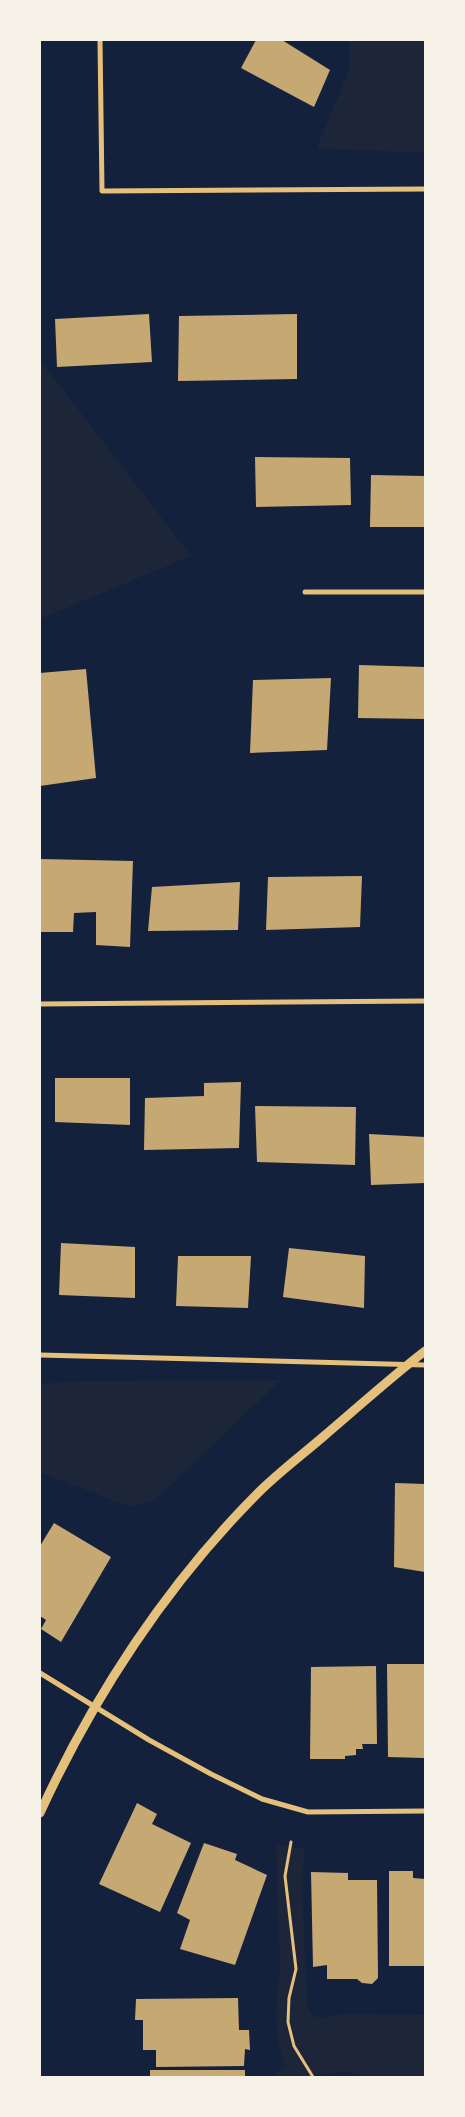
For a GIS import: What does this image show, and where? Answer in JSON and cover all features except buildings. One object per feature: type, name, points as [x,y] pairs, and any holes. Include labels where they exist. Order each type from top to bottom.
[{"type":"street","points":[[100,40],[102,190],[425,189]]},
{"type":"street","points":[[305,592],[425,592]]},
{"type":"street","points":[[40,1004],[425,1001]]},
{"type":"street","points":[[40,1813],[55,1781],[96,1706],[149,1624],[191,1569],[258,1493],[425,1351]]},
{"type":"street","points":[[40,1355],[425,1365]]},
{"type":"street","points":[[40,1673],[150,1740],[262,1799],[308,1812],[425,1811]]},
{"type":"path","points":[[291,1842],[285,1876],[296,1969],[289,1998],[288,2022],[294,2046],[313,2077]]},
{"type":"shaded area","points":[[349,40],[425,40],[425,153],[317,148],[349,70]]},
{"type":"shaded area","points":[[40,360],[191,556],[40,619]]},
{"type":"shaded area","points":[[281,1380],[154,1501],[130,1507],[40,1472],[40,1384],[82,1381]]},
{"type":"shaded area","points":[[276,1845],[305,1849],[302,1887],[307,2004],[310,2013],[315,2017],[326,2018],[341,2014],[425,2015],[425,2077],[367,2077],[348,2072],[329,2073],[311,2077],[276,2077],[275,2074],[286,2067],[279,2048],[276,2017],[280,1964]]}]
